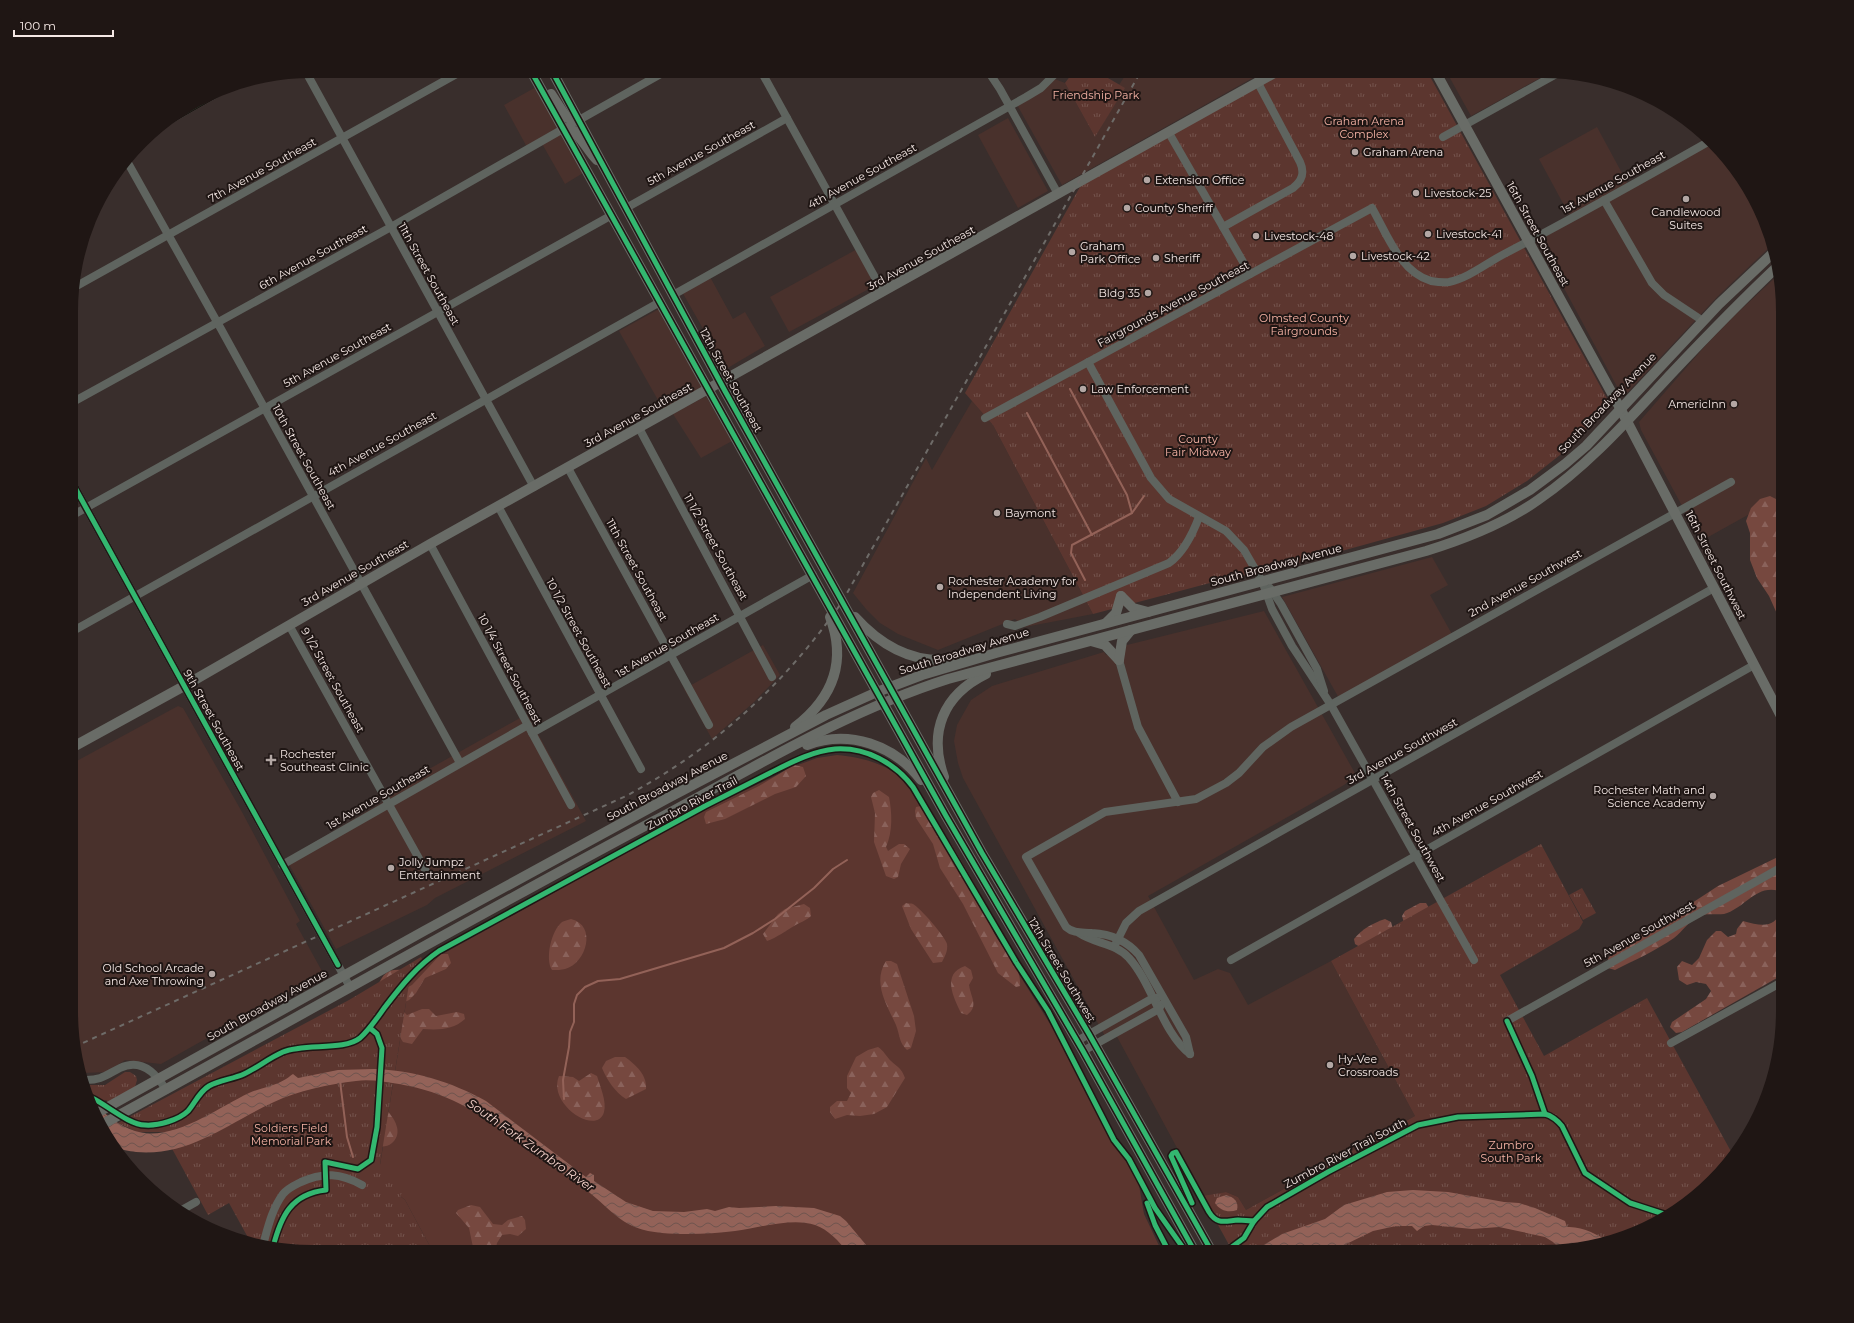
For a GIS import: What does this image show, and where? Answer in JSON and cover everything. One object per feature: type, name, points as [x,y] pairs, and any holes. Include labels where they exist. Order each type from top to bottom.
[{"type":"main road","points":[[534,78],[877,692]]},
{"type":"main road","name":"12th Street Southeast","points":[[556,78],[721,383],[895,698]]},
{"type":"main road","name":"3rd Avenue Southeast","points":[[78,745],[184,686],[289,624],[430,544],[709,390],[1266,78]]},
{"type":"main road","name":"16th Street Southeast","points":[[1438,78],[1627,422]]},
{"type":"main road","points":[[536,81],[545,86],[566,117],[574,122],[579,120]]},
{"type":"main road","points":[[563,129],[568,128],[575,131],[592,155],[605,167]]},
{"type":"main road","name":"South Broadway Avenue","points":[[100,1111],[652,807],[839,709],[877,692],[932,672],[996,653],[1438,534],[1487,515],[1530,490],[1586,446],[1703,321],[1769,256]]},
{"type":"main road","name":"South Broadway Avenue","points":[[106,1122],[579,861],[834,726],[883,703],[948,680],[1440,546],[1471,536],[1495,525],[1537,501],[1568,478],[1627,422],[1721,321],[1773,271]]},
{"type":"main road","name":"16th Street Southwest","points":[[1627,422],[1776,707]]},
{"type":"main road","points":[[767,747],[810,714],[821,702],[832,682],[838,658],[836,638],[815,579]]},
{"type":"main road","points":[[1105,624],[1116,613],[1120,596],[1134,608],[1148,612]]},
{"type":"main road","points":[[843,604],[865,628],[883,643],[896,651],[914,657],[943,661],[996,653]]},
{"type":"main road","points":[[1119,660],[1122,642],[1132,630]]},
{"type":"main road","points":[[1089,641],[1105,645],[1119,660]]},
{"type":"main road","points":[[957,809],[939,760],[937,742],[940,724],[950,704],[964,687],[1005,664]]},
{"type":"main road","name":"12th Street Southwest","points":[[877,692],[946,816],[1078,1041],[1191,1245]]},
{"type":"main road","name":"12th Street Southwest","points":[[895,698],[1008,898],[1095,1044],[1208,1245]]},
{"type":"main road","points":[[749,771],[816,742],[836,739],[861,741],[883,748],[901,759],[920,779],[946,816]]},
{"type":"street","name":"11th Street Southeast","points":[[309,78],[534,487]]},
{"type":"street","name":"7th Avenue Southeast","points":[[80,284],[449,78]]},
{"type":"street","points":[[579,120],[654,78]]},
{"type":"street","points":[[765,78],[883,292]]},
{"type":"street","points":[[992,78],[1058,194]]},
{"type":"street","name":"4th Avenue Southeast","points":[[673,295],[1041,88],[1051,78]]},
{"type":"street","points":[[1443,137],[1549,78]]},
{"type":"street","points":[[1223,226],[1293,188],[1300,182],[1302,177],[1303,172],[1300,162],[1258,83]]},
{"type":"street","name":"5th Avenue Southeast","points":[[626,208],[787,118]]},
{"type":"street","name":"6th Avenue Southeast","points":[[78,399],[391,227],[563,129]]},
{"type":"street","points":[[1169,133],[1250,274]]},
{"type":"street","name":"1st Avenue Southeast","points":[[1372,208],[1405,265],[1416,274],[1438,282],[1449,282],[1462,278],[1529,242],[1705,144]]},
{"type":"street","name":"10th Street Southeast","points":[[129,165],[218,322],[460,763]]},
{"type":"street","points":[[1604,200],[1652,283],[1664,295],[1703,321]]},
{"type":"street","name":"Fairgrounds Avenue Southeast","points":[[985,418],[1372,208]]},
{"type":"street","name":"5th Avenue Southeast","points":[[78,512],[612,215]]},
{"type":"street","name":"4th Avenue Southeast","points":[[78,628],[660,302]]},
{"type":"street","name":"14th Street Southwest","points":[[1088,362],[1151,478],[1170,499],[1199,517],[1226,531],[1248,556],[1270,593],[1272,609],[1300,659],[1331,705],[1474,960]]},
{"type":"street","name":"11 1/2 Street Southeast","points":[[639,428],[741,616],[772,677]]},
{"type":"street","name":"11th Street Southeast","points":[[568,468],[709,725]]},
{"type":"street","name":"2nd Avenue Southwest","points":[[1079,933],[1069,930],[1060,919],[1026,857],[1105,812],[1196,799],[1226,783],[1263,747],[1277,736],[1731,482]]},
{"type":"street","name":"9th Street Southeast","points":[[78,493],[350,987]]},
{"type":"street","name":"10 1/2 Street Southeast","points":[[498,506],[641,769]]},
{"type":"street","points":[[1007,624],[1015,626],[1040,617],[1155,569],[1174,559],[1186,542],[1199,517]]},
{"type":"street","name":"10 1/4 Street Southeast","points":[[430,544],[571,805]]},
{"type":"street","name":"1st Avenue Southeast","points":[[282,865],[460,763],[601,695],[741,616],[815,579]]},
{"type":"street","points":[[1117,584],[1120,596]]},
{"type":"street","name":"3rd Avenue Southwest","points":[[1114,947],[1126,923],[1135,914],[1714,588]]},
{"type":"street","name":"9 1/2 Street Southeast","points":[[289,624],[427,873]]},
{"type":"street","points":[[1119,660],[1138,727],[1178,802]]},
{"type":"street","name":"4th Avenue Southwest","points":[[1230,960],[1754,665]]},
{"type":"street","name":"5th Avenue Southwest","points":[[1506,1021],[1776,870]]},
{"type":"street","points":[[1079,933],[1102,934],[1118,939],[1130,946],[1139,955],[1186,1038],[1190,1054],[1179,1044],[1132,962],[1126,955],[1114,947],[1091,941],[1079,933]]},
{"type":"street","points":[[1671,1043],[1776,985]]},
{"type":"street","points":[[1078,1041],[1153,998],[1165,999]]},
{"type":"street","points":[[1083,1051],[1159,1009],[1165,999]]},
{"type":"street","points":[[88,1080],[102,1079],[120,1068],[130,1066],[147,1068],[160,1079],[166,1090]]},
{"type":"street","points":[[264,1241],[274,1208],[290,1188],[310,1178],[330,1174],[347,1178],[362,1185]]},
{"type":"street","points":[[185,1208],[196,1202]]},
{"type":"shaded area","points":[[1052,78],[1065,83],[1095,137],[1124,88],[1119,85],[1124,78],[1253,78],[1062,185],[1016,103]]},
{"type":"shaded area","points":[[1450,78],[1540,78],[1471,116]]},
{"type":"shaded area","points":[[536,87],[583,173],[565,184],[541,142],[528,149],[504,105]]},
{"type":"shaded area","points":[[1008,118],[1048,191],[1018,208],[978,135]]},
{"type":"shaded area","points":[[1597,127],[1629,186],[1705,144],[1728,169],[1737,182],[1752,208],[1764,236],[1768,249],[1718,296],[1628,392],[1621,394],[1537,238],[1571,218],[1539,159]]},
{"type":"shaded area","points":[[859,248],[878,284],[789,332],[770,297]]},
{"type":"shaded area","points":[[709,275],[733,319],[745,312],[765,346],[726,369],[681,290]]},
{"type":"shaded area","points":[[1774,279],[1776,296],[1776,499],[1701,541],[1641,430],[1639,422],[1705,346]]},
{"type":"shaded area","points":[[659,309],[703,387],[663,409],[619,331]]},
{"type":"shaded area","points":[[706,396],[732,441],[701,458],[673,414]]},
{"type":"shaded area","points":[[972,401],[993,425],[1093,614],[1025,627],[1015,619],[938,650],[898,634],[880,623],[853,593],[926,458],[932,470]]},
{"type":"shaded area","points":[[1432,557],[1448,585],[1430,595],[1453,636],[1340,700],[1282,597]]},
{"type":"shaded area","points":[[1264,611],[1356,775],[1344,785],[1148,896],[1194,980],[1218,969],[1230,973],[1248,1005],[1331,961],[1415,1116],[1246,1210],[1238,1197],[1226,1192],[1203,1196],[1115,1033],[1106,1038],[963,778],[958,763],[954,741],[957,725],[971,700],[992,686],[1104,652],[1106,655],[1123,650],[1123,646]]},
{"type":"shaded area","points":[[763,645],[780,675],[754,702],[712,739],[684,689]]},
{"type":"shaded area","points":[[178,706],[183,708],[242,812],[300,921],[296,924],[323,973],[161,1064],[125,1060],[107,1072],[86,1073],[82,1057],[78,1027],[78,760]]},
{"type":"shaded area","points":[[527,714],[586,821],[435,898],[427,905],[336,949],[286,859],[383,802],[381,796]]},
{"type":"green space","name":"Friendship Park","points":[[1069,78],[1108,78],[1125,88],[1095,137],[1065,83]]},
{"type":"green space","name":"Olmsted County Fairgrounds","points":[[1274,78],[1431,78],[1610,404],[1565,451],[1527,481],[1486,506],[1443,523],[1273,570],[1225,579],[1093,614],[993,425],[965,393],[1081,185]]},
{"type":"green space","points":[[1770,496],[1776,499],[1776,612],[1769,596],[1757,578],[1750,560],[1750,533],[1746,521],[1751,508],[1760,499]]},
{"type":"green space","points":[[837,755],[862,759],[877,764],[899,776],[910,789],[1005,952],[1052,1027],[1113,1144],[1125,1159],[1139,1185],[1144,1214],[1159,1245],[429,1245],[405,1200],[400,1196],[380,1165],[409,984],[428,962],[700,812],[798,765],[817,758]]},
{"type":"green space","points":[[794,765],[803,767],[806,776],[796,787],[775,794],[725,819],[706,824],[704,817],[706,812],[759,786]]},
{"type":"green space","points":[[879,790],[889,797],[890,803],[891,828],[886,847],[888,851],[899,844],[904,844],[910,849],[901,864],[898,877],[894,879],[886,876],[874,842],[875,813],[871,797],[873,793]]},
{"type":"green space","points":[[921,806],[927,810],[935,820],[954,848],[972,879],[986,907],[992,929],[1018,971],[1020,986],[1016,987],[998,973],[963,904],[940,868],[933,844],[916,818],[916,807]]},
{"type":"green space","name":"Zumbro South Park","points":[[1541,844],[1583,922],[1579,929],[1500,975],[1544,1056],[1647,998],[1730,1150],[1708,1177],[1672,1206],[1646,1221],[1618,1233],[1588,1241],[1558,1245],[1229,1245],[1202,1196],[1226,1192],[1238,1197],[1246,1210],[1415,1116],[1331,961]]},
{"type":"green space","points":[[1776,858],[1776,891],[1764,891],[1757,894],[1738,907],[1724,914],[1709,914],[1700,916],[1689,923],[1674,938],[1660,947],[1615,970],[1608,968],[1608,959],[1613,951],[1663,922],[1718,886]]},
{"type":"green space","points":[[1582,888],[1596,913],[1583,920],[1569,895]]},
{"type":"green space","points":[[906,903],[913,904],[921,911],[945,940],[947,949],[942,962],[933,963],[911,929],[902,906]]},
{"type":"green space","points":[[1420,903],[1426,903],[1429,908],[1404,923],[1402,916],[1405,911]]},
{"type":"green space","points":[[804,904],[810,908],[811,916],[767,941],[763,934],[778,914],[785,909]]},
{"type":"green space","points":[[571,919],[579,923],[584,928],[586,944],[579,960],[573,965],[565,969],[552,970],[549,952],[552,938],[558,926],[562,922]]},
{"type":"green space","points":[[1385,919],[1391,922],[1393,929],[1360,947],[1355,944],[1354,939],[1364,929]]},
{"type":"green space","points":[[1776,919],[1776,978],[1682,1032],[1676,1033],[1670,1027],[1672,1022],[1706,999],[1711,991],[1706,984],[1696,982],[1687,985],[1679,980],[1677,967],[1682,961],[1692,965],[1699,958],[1707,940],[1716,931],[1721,931],[1728,937],[1736,934],[1737,929],[1743,921],[1765,925]]},
{"type":"green space","points":[[441,954],[448,954],[451,963],[446,969],[425,978],[416,993],[409,1000],[401,1004],[401,1009],[407,1015],[422,1009],[429,1009],[436,1016],[457,1012],[464,1014],[465,1019],[451,1027],[423,1029],[412,1044],[403,1042],[398,1034],[378,985],[382,977],[390,971],[402,970],[406,988],[412,985]]},
{"type":"green space","name":"Soldiers Field Memorial Park","points":[[421,957],[425,965],[409,984],[380,1164],[406,1187],[400,1196],[405,1200],[429,1245],[296,1245],[266,1241],[247,1236],[229,1203],[208,1215],[163,1132],[137,1132],[118,1123],[349,1000]]},
{"type":"green space","points":[[886,961],[891,961],[897,964],[914,1016],[916,1031],[911,1048],[907,1050],[901,1042],[896,1025],[882,994],[880,977]]},
{"type":"green space","points":[[965,966],[971,970],[973,978],[969,985],[973,1008],[967,1015],[961,1013],[951,987],[953,975]]},
{"type":"green space","points":[[878,1047],[901,1070],[905,1078],[887,1107],[874,1114],[860,1116],[847,1115],[835,1119],[830,1112],[830,1107],[837,1101],[847,1101],[851,1093],[847,1088],[847,1076],[856,1057],[868,1050]]},
{"type":"green space","points":[[615,1057],[625,1057],[637,1067],[645,1079],[646,1089],[626,1099],[618,1093],[602,1068],[606,1061]]},
{"type":"green space","points":[[125,1072],[130,1072],[136,1076],[137,1080],[135,1087],[108,1102],[106,1100],[97,1104],[89,1085],[105,1085]]},
{"type":"green space","points":[[591,1073],[597,1076],[605,1104],[604,1112],[600,1119],[592,1121],[574,1114],[560,1097],[557,1087],[559,1076],[573,1077],[579,1081]]},
{"type":"green space","points":[[385,1108],[392,1116],[396,1125],[397,1134],[396,1139],[392,1143],[381,1147],[376,1146]]},
{"type":"green space","points":[[471,1205],[480,1207],[493,1224],[502,1225],[508,1220],[522,1216],[525,1220],[526,1229],[518,1236],[510,1234],[502,1235],[497,1245],[473,1245],[469,1228],[456,1213],[458,1210]]},
{"type":"water","name":"South Fork Zumbro River","points":[[374,1069],[403,1072],[432,1078],[460,1088],[486,1101],[586,1177],[590,1173],[594,1175],[594,1181],[626,1202],[653,1211],[684,1212],[707,1209],[715,1211],[729,1207],[739,1208],[776,1206],[814,1208],[840,1216],[866,1245],[841,1245],[833,1236],[820,1227],[796,1222],[735,1231],[698,1234],[662,1233],[637,1228],[620,1218],[577,1183],[478,1114],[461,1104],[442,1096],[422,1089],[399,1084],[361,1080],[303,1091],[257,1110],[208,1137],[191,1144],[155,1152],[136,1152],[122,1149],[100,1109],[113,1120],[129,1129],[149,1133],[164,1132],[194,1122],[236,1099],[277,1083],[293,1074],[298,1078],[338,1070]]},
{"type":"water","points":[[1413,1190],[1448,1192],[1504,1202],[1519,1203],[1565,1221],[1567,1227],[1584,1229],[1602,1237],[1588,1241],[1556,1245],[1545,1237],[1499,1227],[1472,1229],[1432,1225],[1424,1226],[1417,1231],[1412,1226],[1396,1226],[1373,1231],[1344,1245],[1264,1245],[1282,1234],[1325,1219],[1344,1205],[1387,1192]]},
{"type":"water","points":[[1226,1195],[1235,1200],[1237,1210],[1225,1211],[1217,1206],[1215,1203],[1217,1198]]},
{"type":"waterway","points":[[1070,389],[1127,495],[1132,513]]},
{"type":"waterway","points":[[1027,413],[1092,535]]},
{"type":"waterway","points":[[1085,580],[1071,553],[1072,545],[1132,513],[1144,496]]},
{"type":"waterway","points":[[564,1099],[563,1080],[570,1032],[574,1022],[574,1004],[577,995],[585,987],[598,981],[620,979],[724,948],[753,933],[775,919],[814,888],[833,869],[847,860]]},
{"type":"waterway","points":[[340,1081],[347,1137],[353,1157]]},
{"type":"railway","points":[[80,1044],[626,796],[658,778],[689,757],[718,736],[746,712],[797,660],[842,602],[1137,78]]},
{"type":"cycle path","points":[[535,78],[946,816],[1083,1051],[1191,1245]]},
{"type":"cycle path","points":[[556,78],[725,391],[982,853],[1089,1034],[1208,1245]]},
{"type":"cycle path","points":[[78,493],[338,965]]},
{"type":"cycle path","name":"Zumbro River Trail","points":[[95,1100],[132,1122],[145,1125],[162,1123],[174,1120],[188,1111],[202,1091],[209,1086],[244,1074],[283,1052],[292,1049],[334,1046],[353,1042],[367,1031],[410,977],[439,951],[705,806],[785,765],[818,752],[835,749],[847,749],[879,758],[898,771],[913,787],[1016,962],[1048,1011],[1114,1140],[1129,1159],[1155,1208],[1181,1245]]},
{"type":"cycle path","points":[[1507,1021],[1532,1076],[1545,1114]]},
{"type":"cycle path","points":[[274,1242],[284,1216],[289,1208],[304,1196],[314,1192],[326,1190],[325,1162],[358,1169],[371,1160],[377,1127],[382,1048],[377,1034],[370,1028]]},
{"type":"cycle path","name":"Zumbro River Trail South","points":[[1234,1245],[1244,1238],[1254,1221],[1267,1207],[1328,1172],[1418,1125],[1458,1117],[1545,1114],[1550,1116],[1562,1126],[1585,1173],[1630,1203],[1661,1213]]},
{"type":"cycle path","points":[[1192,1203],[1171,1156],[1173,1153],[1176,1152],[1209,1212],[1215,1219],[1218,1221],[1254,1221]]},
{"type":"cycle path","points":[[1147,1203],[1155,1225],[1165,1245]]},
{"type":"place","name":"Graham Arena","points":[[1355,152]]},
{"type":"place","name":"Extension Office","points":[[1147,180]]},
{"type":"place","name":"Livestock-25","points":[[1416,193]]},
{"type":"place","name":"Candlewood Suites","points":[[1686,199]]},
{"type":"place","name":"County Sheriff","points":[[1127,208]]},
{"type":"place","name":"Livestock-41","points":[[1428,234]]},
{"type":"place","name":"Livestock-48","points":[[1256,236]]},
{"type":"place","name":"Graham Park Office","points":[[1072,252]]},
{"type":"place","name":"Livestock-42","points":[[1353,256]]},
{"type":"place","name":"Sheriff","points":[[1156,258]]},
{"type":"place","name":"Bldg 35","points":[[1148,293]]},
{"type":"place","name":"Law Enforcement","points":[[1083,389]]},
{"type":"place","name":"AmericInn","points":[[1734,404]]},
{"type":"place","name":"Baymont","points":[[997,513]]},
{"type":"place","name":"Rochester Academy for Independent Living","points":[[940,587]]},
{"type":"place","name":"Rochester Southeast Clinic","points":[[271,760]]},
{"type":"place","name":"Rochester Math and Science Academy","points":[[1713,796]]},
{"type":"place","name":"Jolly Jumpz Entertainment","points":[[391,868]]},
{"type":"place","name":"Old School Arcade and Axe Throwing","points":[[212,974]]},
{"type":"place","name":"Hy-Vee Crossroads","points":[[1330,1065]]},
{"type":"park label","name":"Graham Arena Complex","points":[[1364,127]]},
{"type":"park label","name":"County Fair Midway","points":[[1198,445]]}]
